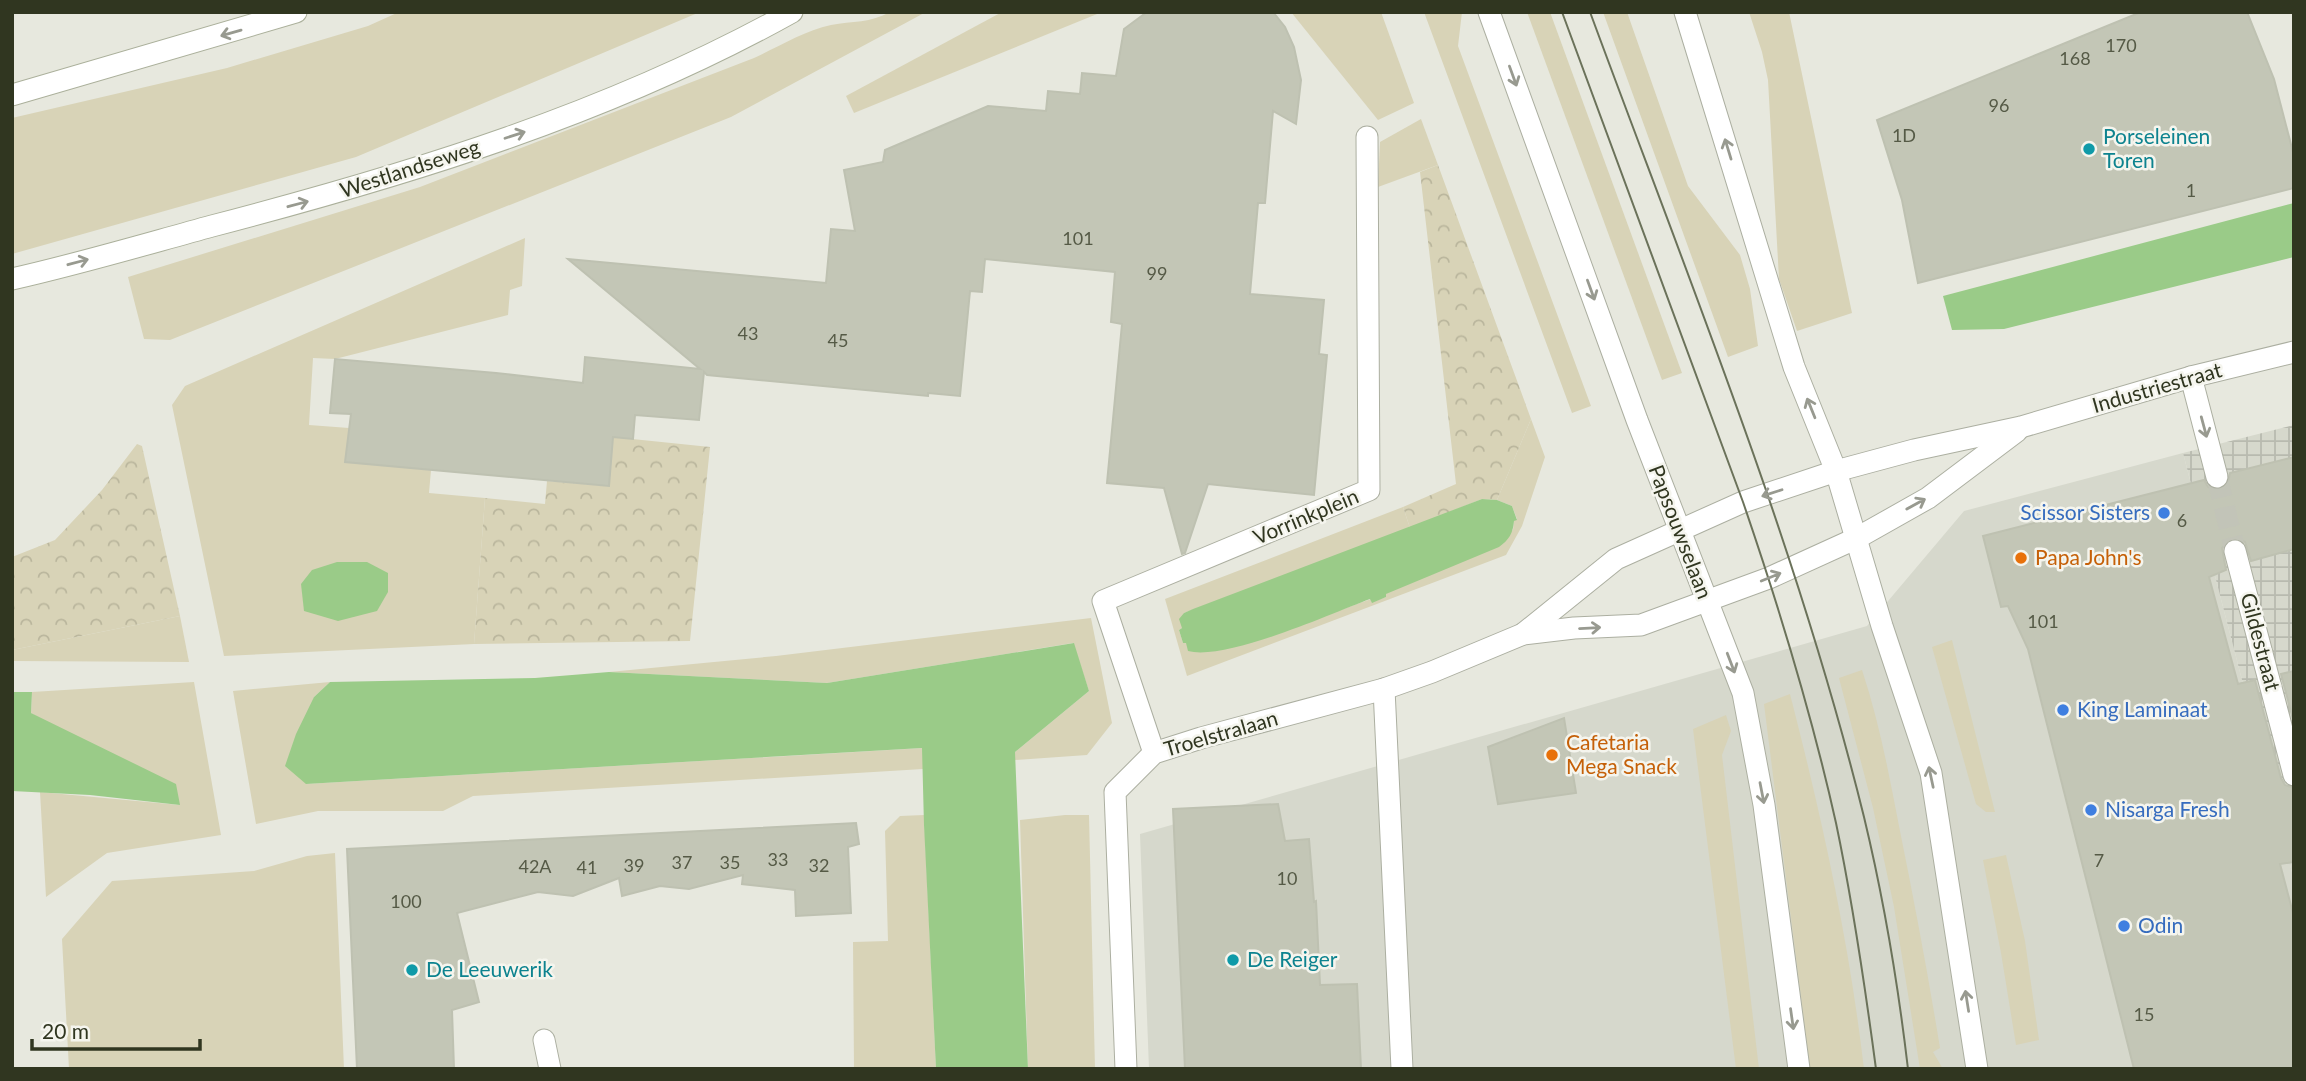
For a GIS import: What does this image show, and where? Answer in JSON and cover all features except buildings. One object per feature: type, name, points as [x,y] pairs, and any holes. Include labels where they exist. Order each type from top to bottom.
[{"type":"street","points":[[12,95],[296,12]]},
{"type":"street","name":"Westlandseweg","points":[[12,279],[332,195],[557,122],[739,41],[792,12]]},
{"type":"street","name":"Papsouwselaan","points":[[1489,12],[1680,531],[1744,693],[1764,805],[1799,1069]]},
{"type":"street","points":[[1685,12],[1794,367],[1836,471],[1931,773],[1977,1069]]},
{"type":"street","name":"Vorrinkplein","points":[[1154,753],[1103,601],[1370,490],[1367,137]]},
{"type":"street","name":"Industriestraat","points":[[1680,531],[1743,502],[1836,471],[1914,450],[2021,427],[2190,377],[2294,352]]},
{"type":"street","points":[[2190,377],[2217,477]]},
{"type":"street","name":"Industriestraat","points":[[1707,600],[1769,578],[1857,538],[1928,498],[2021,427]]},
{"type":"street","name":"Troelstralaan","points":[[1126,1069],[1115,792],[1154,753],[1384,689],[1433,672],[1522,634],[1616,559],[1680,531]]},
{"type":"street","name":"Gildestraat","points":[[2235,551],[2294,775]]},
{"type":"street","name":"Troelstralaan","points":[[1522,634],[1641,625],[1707,600]]},
{"type":"street","points":[[1384,689],[1402,1069]]},
{"type":"street","points":[[544,1040],[550,1069]]},
{"type":"shaded area","points":[[2294,203],[2294,257],[2004,329],[1952,330],[1943,296]]},
{"type":"shaded area","points":[[2294,425],[2294,880],[2183,453]]},
{"type":"shaded area","points":[[2183,453],[2294,880],[2294,1069],[1149,1069],[1140,834],[1867,626],[1964,511]]},
{"type":"shaded area","points":[[1482,499],[1497,500],[1512,506],[1517,520],[1514,521],[1510,536],[1499,547],[1386,594],[1386,597],[1372,603],[1370,599],[1252,643],[1205,652],[1188,651],[1186,643],[1183,643],[1179,619],[1184,613]]},
{"type":"shaded area","points":[[337,562],[367,562],[388,573],[388,592],[377,611],[338,621],[304,611],[301,584],[312,570]]},
{"type":"shaded area","points":[[1074,643],[1089,691],[1015,752],[1028,1069],[936,1069],[922,748],[306,784],[285,766],[296,734],[314,697],[330,682],[535,678],[609,672],[827,683]]},
{"type":"shaded area","points":[[12,692],[32,692],[31,713],[176,784],[180,805],[90,795],[12,791]]},
{"type":"green space","points":[[399,12],[700,12],[356,157],[12,254],[12,118],[227,68],[368,26]]},
{"type":"green space","points":[[890,12],[926,12],[731,117],[170,340],[144,339],[128,277],[420,187],[754,58],[811,31],[831,25],[869,20]]},
{"type":"green space","points":[[1002,12],[1102,12],[854,113],[846,96]]},
{"type":"green space","points":[[1291,12],[1381,12],[1414,103],[1378,120]]},
{"type":"green space","points":[[1424,12],[1462,12],[1458,46],[1591,406],[1572,413]]},
{"type":"green space","points":[[1527,12],[1550,12],[1682,373],[1662,380]]},
{"type":"green space","points":[[1603,12],[1627,12],[1688,186],[1740,255],[1750,289],[1758,346],[1728,357]]},
{"type":"green space","points":[[1749,12],[1789,12],[1852,313],[1797,331],[1779,279],[1768,80]]},
{"type":"green space","points":[[1421,119],[1438,165],[1378,187],[1380,142]]},
{"type":"green space","points":[[1438,165],[1531,419],[1497,500],[1482,499],[1410,528],[1403,507],[1456,484],[1420,172]]},
{"type":"green space","points":[[525,238],[522,286],[510,290],[508,315],[335,359],[313,358],[309,425],[349,428],[345,462],[431,470],[429,493],[485,498],[474,644],[224,656],[172,405],[185,386]]},
{"type":"green space","points":[[1531,419],[1545,457],[1522,526],[1506,555],[1187,676],[1165,599],[1403,507],[1410,528],[1184,613],[1182,628],[1179,630],[1183,643],[1245,644],[1371,599],[1372,602],[1386,597],[1385,594],[1513,530],[1514,521],[1517,519],[1512,506],[1497,500]]},
{"type":"green space","points":[[613,437],[710,447],[690,641],[474,644],[485,498],[545,504],[547,481],[608,486]]},
{"type":"green space","points":[[137,444],[142,446],[180,616],[12,650],[12,557],[55,540],[102,490]]},
{"type":"green space","points":[[180,616],[189,662],[12,661],[12,650]]},
{"type":"green space","points":[[1091,618],[1112,723],[1087,755],[1015,760],[1015,752],[1089,691],[1073,643],[827,683],[609,672],[776,656]]},
{"type":"green space","points":[[1952,640],[1995,812],[1986,812],[1976,804],[1932,647]]},
{"type":"green space","points":[[1862,670],[1883,748],[1921,937],[1940,1048],[1933,1052],[1943,1069],[1920,1069],[1894,907],[1873,808],[1839,678]]},
{"type":"green space","points":[[194,682],[221,835],[107,853],[46,897],[40,792],[180,805],[31,713],[32,692]]},
{"type":"green space","points":[[330,682],[314,697],[306,784],[923,748],[923,769],[473,796],[443,811],[318,811],[256,824],[233,691]]},
{"type":"green space","points":[[1790,694],[1833,880],[1851,974],[1864,1069],[1810,1069],[1764,704]]},
{"type":"green space","points":[[1726,715],[1731,731],[1722,755],[1759,1069],[1736,1069],[1693,729]]},
{"type":"green space","points":[[924,815],[936,1069],[854,1069],[853,942],[888,941],[885,831],[900,816]]},
{"type":"green space","points":[[1089,815],[1095,1069],[1028,1069],[1020,820]]},
{"type":"green space","points":[[335,853],[344,1069],[69,1069],[62,939],[112,881],[254,871],[307,856]]},
{"type":"green space","points":[[2006,855],[2025,941],[2039,1040],[2016,1045],[1983,860]]},
{"type":"tunnel","points":[[2217,477],[2235,551]]},
{"type":"tram line","points":[[1562,12],[1743,502],[1794,661],[1827,783],[1842,853],[1876,1069]]},
{"type":"tram line","points":[[1590,12],[1738,411],[1837,714],[1864,817],[1890,942],[1908,1069]]},
{"type":"place","name":"Porseleinen Toren","points":[[2089,149]]},
{"type":"place","name":"Scissor Sisters","points":[[2164,513]]},
{"type":"place","name":"Papa John's","points":[[2021,558]]},
{"type":"place","name":"King Laminaat","points":[[2063,710]]},
{"type":"place","name":"Cafetaria Mega Snack","points":[[1552,755]]},
{"type":"place","name":"Nisarga Fresh","points":[[2091,810]]},
{"type":"place","name":"Odin","points":[[2124,926]]},
{"type":"place","name":"De Reiger","points":[[1233,960]]},
{"type":"place","name":"De Leeuwerik","points":[[412,970]]}]
